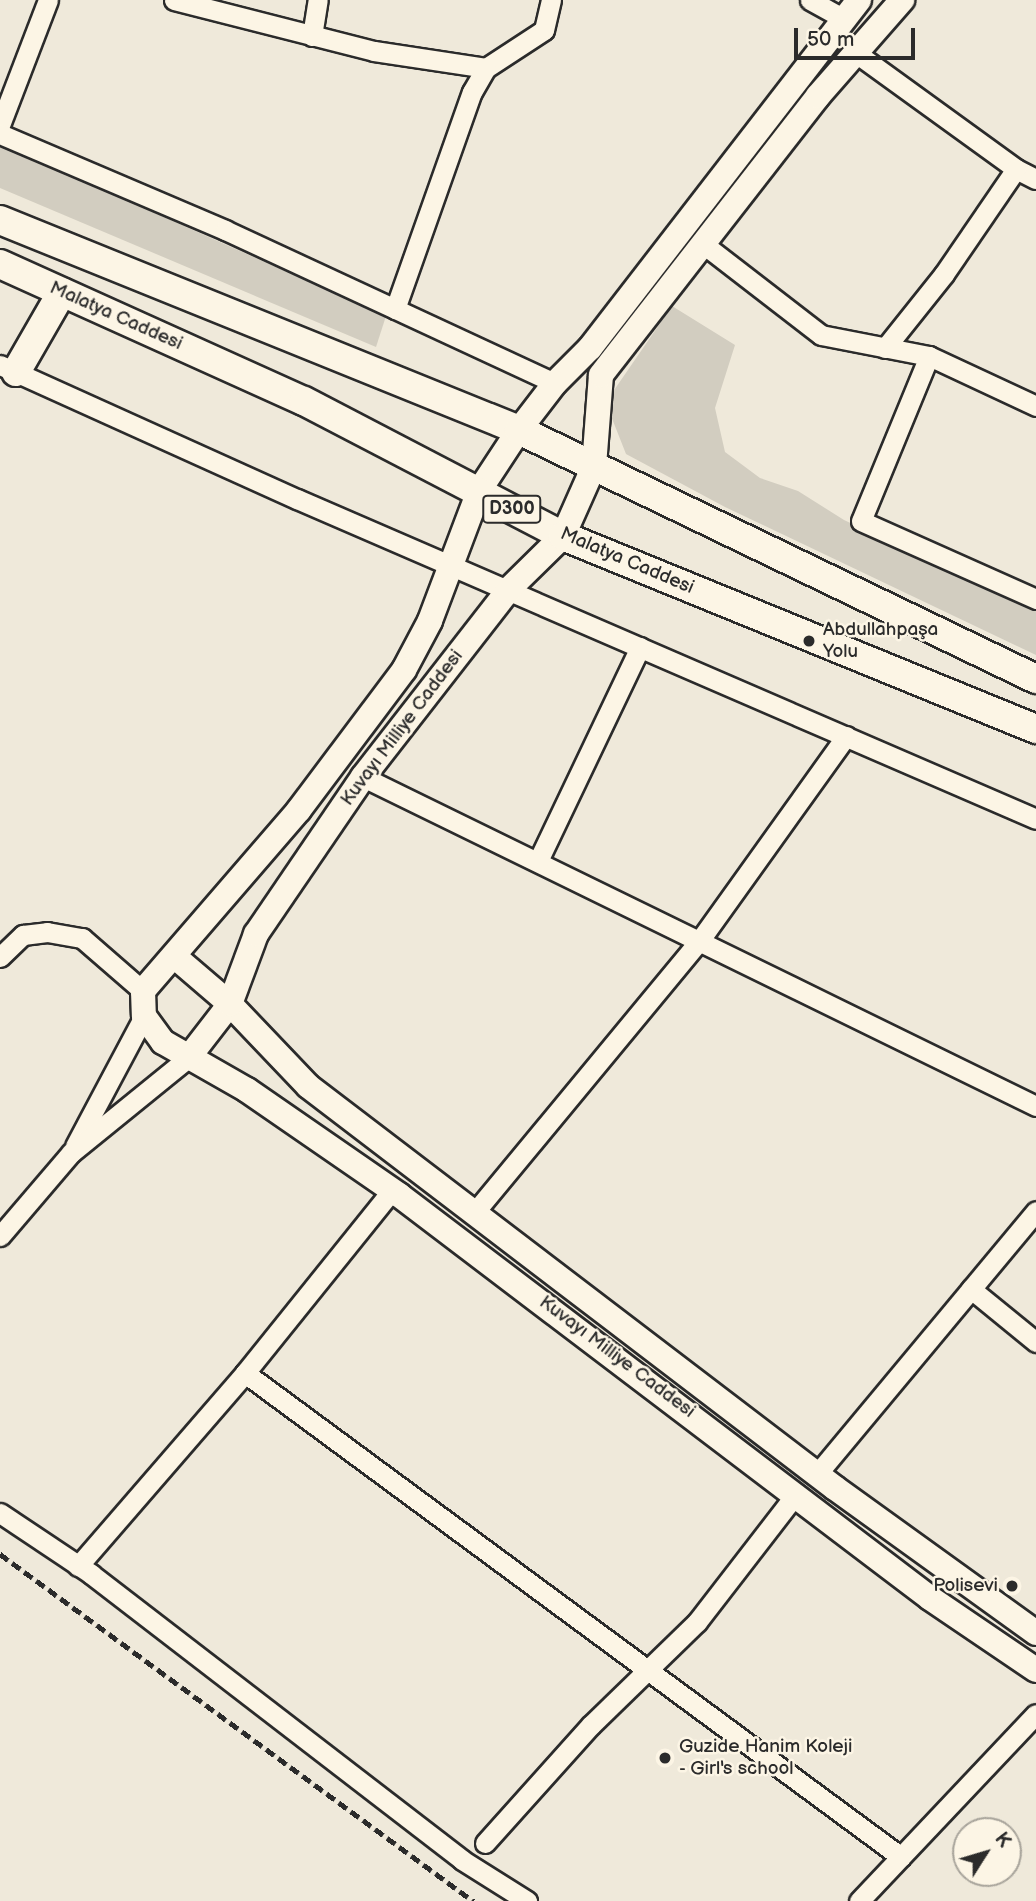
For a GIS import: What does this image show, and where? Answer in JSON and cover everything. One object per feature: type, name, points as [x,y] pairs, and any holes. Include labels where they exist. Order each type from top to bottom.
[{"type":"highway","name":"Malatya Caddesi","points":[[0,220],[519,430],[1036,679]]},
{"type":"highway","name":"Malatya Caddesi","points":[[0,264],[304,401],[563,536],[1036,729]]},
{"type":"highway","points":[[8,368],[62,292]]},
{"type":"main road","name":"Kuvayı Milliye Caddesi","points":[[189,1057],[230,1004],[257,934],[363,777],[510,588],[563,536],[594,466],[601,375],[702,243],[902,0]]},
{"type":"main road","name":"Kuvayı Milliye Caddesi","points":[[143,991],[299,810],[404,670],[430,621],[479,491],[519,430],[555,383],[590,348],[852,10]]},
{"type":"main road","name":"Kuvayı Milliye Caddesi","points":[[174,956],[230,1004],[308,1086],[817,1474],[1036,1633]]},
{"type":"main road","points":[[143,991],[144,1016]]},
{"type":"main road","name":"Kuvayı Milliye Caddesi","points":[[144,1016],[163,1042],[247,1090],[391,1190],[930,1598],[1036,1670]]},
{"type":"street","points":[[0,125],[48,0]]},
{"type":"street","points":[[174,0],[374,51],[486,68]]},
{"type":"street","points":[[312,36],[318,0]]},
{"type":"street","points":[[395,309],[472,92],[486,68],[544,30],[551,0]]},
{"type":"street","points":[[810,0],[852,10]]},
{"type":"street","points":[[856,53],[1016,169],[1036,178]]},
{"type":"street","points":[[0,134],[555,383]]},
{"type":"street","points":[[885,348],[944,274],[1016,169]]},
{"type":"street","points":[[702,243],[821,335],[929,356],[1036,406]]},
{"type":"street","points":[[929,356],[861,521],[1036,599]]},
{"type":"street","points":[[8,368],[451,566],[510,588],[1036,819]]},
{"type":"street","points":[[538,861],[640,647]]},
{"type":"street","points":[[474,1213],[700,940],[846,736]]},
{"type":"street","points":[[363,777],[1036,1106]]},
{"type":"street","points":[[0,957],[23,935],[47,932],[82,939],[143,991]]},
{"type":"street","points":[[71,1153],[144,1016]]},
{"type":"street","points":[[0,1236],[71,1153],[189,1057]]},
{"type":"street","points":[[78,1566],[245,1373],[391,1190]]},
{"type":"street","points":[[817,1474],[1036,1211]]},
{"type":"street","points":[[971,1289],[1036,1342]]},
{"type":"street","points":[[245,1373],[645,1672],[901,1857]]},
{"type":"street","points":[[485,1843],[591,1725],[697,1622],[796,1494]]},
{"type":"street","points":[[0,1513],[78,1566],[462,1860],[527,1901]]},
{"type":"street","points":[[859,1901],[1036,1714]]},
{"type":"shaded area","points":[[0,144],[386,316],[376,347],[0,188]]},
{"type":"shaded area","points":[[672,306],[735,345],[715,408],[725,452],[760,478],[798,491],[844,520],[1036,610],[1036,655],[725,507],[626,454],[611,416],[610,396]]},
{"type":"railway","points":[[0,1554],[473,1901]]},
{"type":"place","name":"Abdullahpaşa Yolu","points":[[809,641]]},
{"type":"place","name":"Polisevi","points":[[1012,1586]]},
{"type":"place","name":"Guzide Hanim Koleji - Girl's school","points":[[665,1758]]}]
